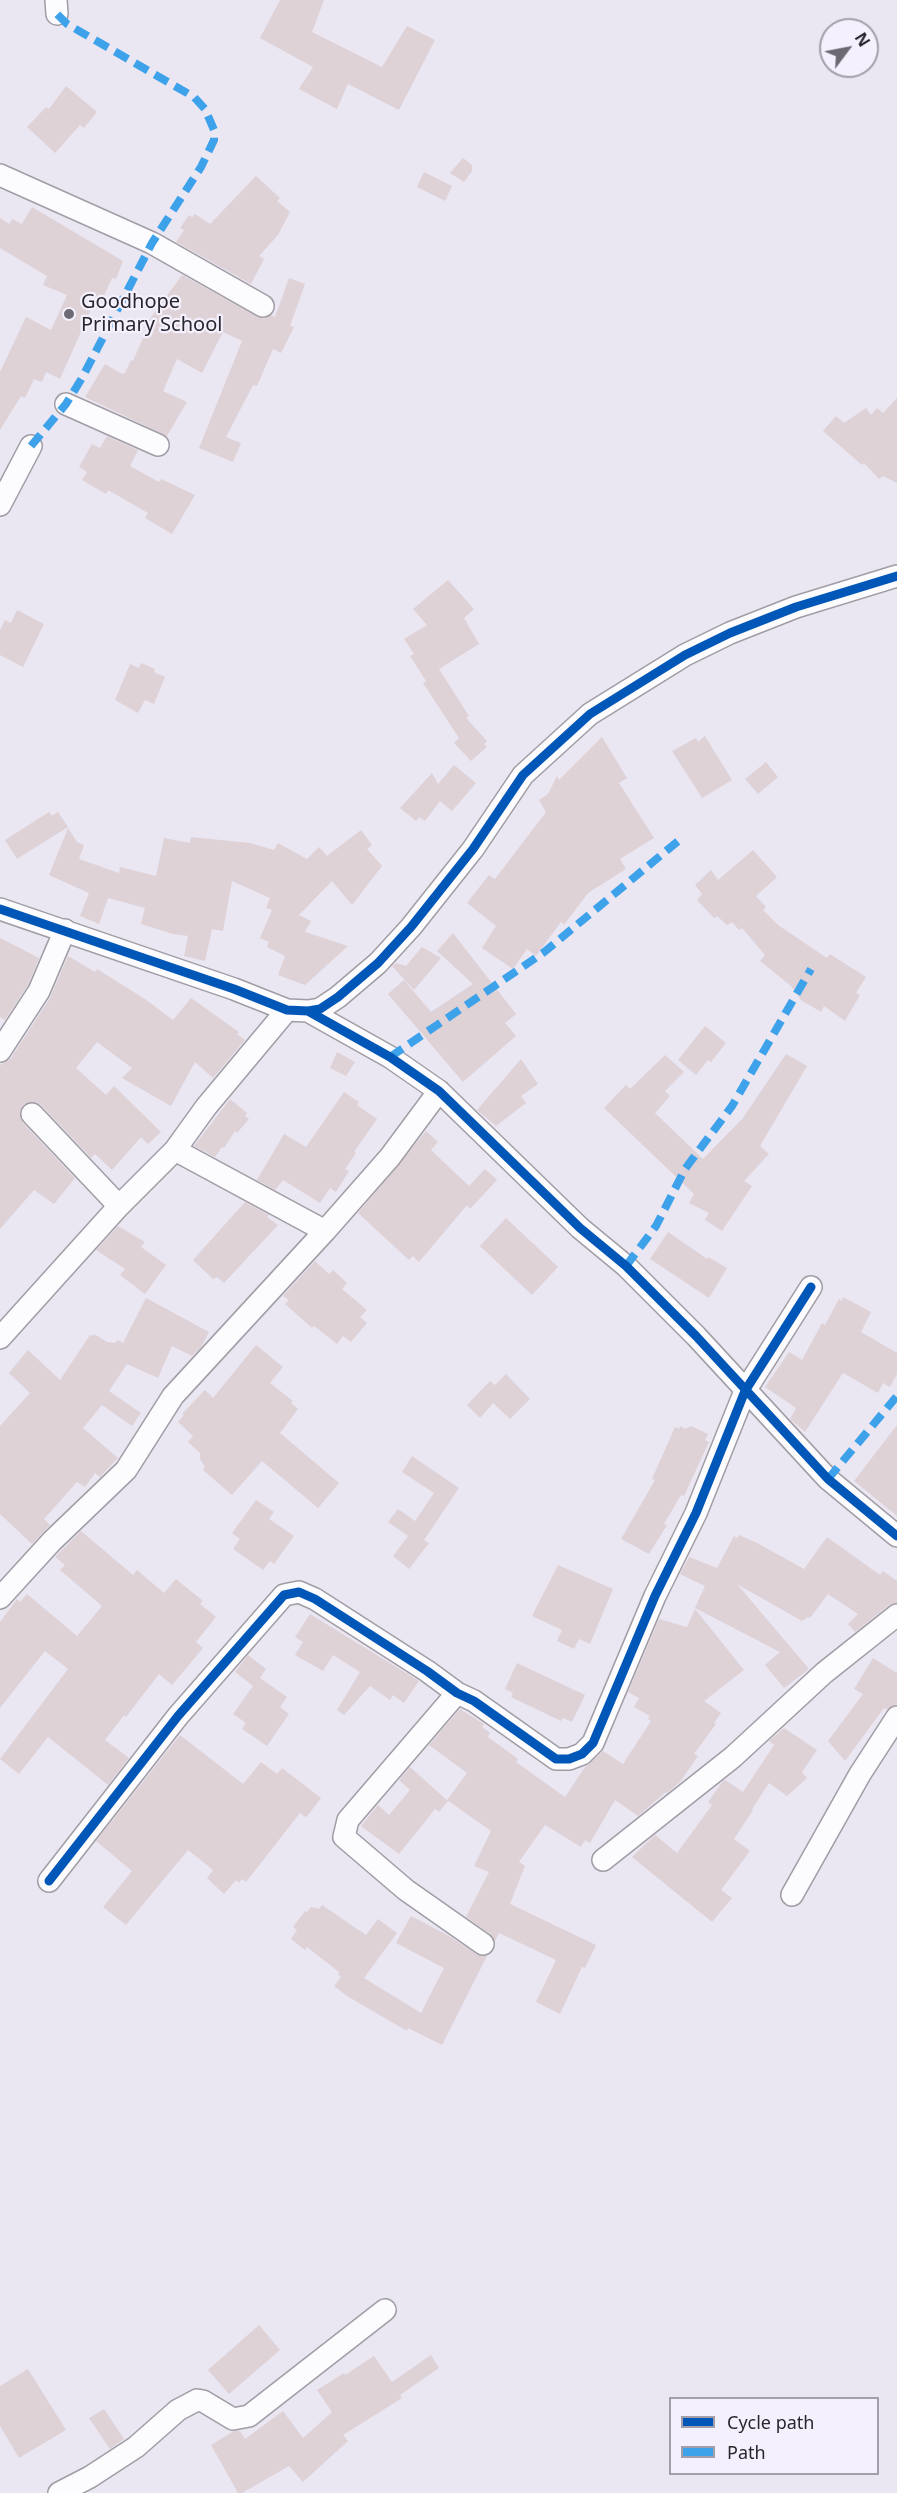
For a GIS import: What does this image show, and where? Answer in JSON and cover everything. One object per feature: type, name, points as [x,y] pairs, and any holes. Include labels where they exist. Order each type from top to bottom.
[{"type":"street","points":[[0,176],[152,243],[263,306]]},
{"type":"street","points":[[66,404],[158,445]]},
{"type":"street","points":[[0,505],[31,446]]},
{"type":"street","points":[[0,909],[234,989],[286,1010],[320,1009],[378,963],[411,927],[473,849],[523,774],[590,714],[685,654],[730,633],[796,607],[897,576]]},
{"type":"street","points":[[0,1051],[39,991],[65,930]]},
{"type":"street","points":[[0,1338],[119,1206],[175,1150],[206,1107],[286,1010]]},
{"type":"street","points":[[308,1011],[390,1057],[439,1091],[580,1228],[641,1282],[696,1336],[828,1479],[897,1536]]},
{"type":"street","points":[[0,1598],[52,1541],[126,1470],[173,1396],[402,1144],[439,1091]]},
{"type":"street","points":[[32,1114],[119,1206]]},
{"type":"street","points":[[175,1150],[325,1231]]},
{"type":"street","points":[[49,1881],[178,1716],[284,1595],[299,1592],[315,1599],[457,1693],[474,1701],[556,1759],[569,1759],[582,1754],[593,1743],[655,1596],[696,1512],[745,1391],[811,1287]]},
{"type":"street","points":[[603,1860],[733,1757],[825,1673],[897,1615]]},
{"type":"street","points":[[457,1693],[348,1820],[344,1837],[406,1890],[483,1944]]},
{"type":"street","points":[[792,1895],[860,1774],[897,1717]]},
{"type":"street","points":[[59,2493],[90,2477],[136,2447],[188,2404],[197,2400],[203,2401],[233,2419],[240,2419],[256,2412],[385,2310]]},
{"type":"building","points":[[280,0],[324,0],[312,32],[382,67],[407,26],[435,40],[399,110],[348,84],[337,109],[299,89],[313,67],[260,38]]},
{"type":"building","points":[[66,86],[97,112],[84,128],[80,125],[55,153],[27,127],[46,107],[49,109]]},
{"type":"building","points":[[463,158],[472,165],[472,171],[464,182],[450,173]]},
{"type":"building","points":[[424,172],[452,186],[445,201],[417,187]]},
{"type":"building","points":[[256,176],[280,198],[277,201],[290,212],[278,235],[259,256],[264,259],[251,284],[176,242],[184,230],[180,228],[189,215],[192,217],[195,214],[210,224]]},
{"type":"building","points":[[32,207],[123,261],[116,279],[112,278],[98,309],[92,307],[60,379],[46,372],[42,382],[34,379],[25,398],[21,396],[0,430],[0,372],[26,317],[51,330],[67,295],[43,285],[47,276],[0,248],[0,218],[9,224],[12,219],[22,224]]},
{"type":"building","points":[[182,275],[263,319],[271,315],[275,317],[289,278],[305,284],[290,326],[294,327],[281,353],[273,349],[257,386],[253,385],[226,437],[241,443],[233,462],[199,448],[242,341],[223,332],[202,373],[177,359],[163,391],[187,402],[167,436],[85,397],[105,364],[122,374],[125,373],[147,329],[144,327]]},
{"type":"building","points":[[897,398],[897,483],[883,476],[879,479],[864,463],[862,465],[823,431],[836,416],[844,423],[866,408],[871,415],[877,408],[883,413]]},
{"type":"building","points":[[107,436],[138,450],[130,466],[159,482],[161,479],[195,495],[172,534],[145,518],[148,513],[108,490],[106,494],[82,480],[87,472],[79,467],[92,444],[100,448]]},
{"type":"building","points":[[448,580],[474,609],[464,618],[479,644],[439,669],[469,716],[466,718],[487,741],[484,744],[487,747],[471,761],[454,743],[459,738],[423,683],[426,681],[410,656],[414,654],[404,639],[427,625],[413,609]]},
{"type":"building","points":[[17,610],[44,624],[23,667],[0,655],[0,630],[5,620],[11,623]]},
{"type":"building","points":[[141,663],[155,669],[154,672],[165,677],[154,704],[145,700],[138,713],[115,700],[130,664],[139,668]]},
{"type":"building","points":[[705,736],[732,780],[702,798],[672,751],[696,738],[698,742]]},
{"type":"building","points":[[602,737],[627,778],[619,783],[654,838],[620,859],[626,869],[588,893],[564,925],[561,922],[536,956],[527,949],[513,969],[482,948],[496,926],[467,903],[489,875],[495,879],[546,812],[539,800],[548,794],[557,776],[559,780]]},
{"type":"building","points":[[766,762],[778,777],[758,794],[745,779]]},
{"type":"building","points":[[454,765],[476,783],[452,811],[440,801],[425,821],[419,817],[416,821],[400,808],[432,773],[438,784]]},
{"type":"building","points":[[49,812],[52,816],[58,812],[68,827],[17,859],[5,840]]},
{"type":"building","points":[[68,828],[77,842],[84,845],[79,859],[119,873],[120,867],[156,876],[164,838],[190,843],[191,837],[250,843],[274,850],[278,843],[307,859],[319,847],[327,856],[361,830],[372,845],[367,849],[382,866],[352,905],[332,881],[299,915],[311,921],[305,932],[348,946],[305,985],[278,975],[285,956],[267,947],[269,942],[260,938],[272,910],[266,908],[270,898],[232,881],[223,931],[212,929],[205,961],[184,956],[188,936],[141,924],[145,908],[108,898],[99,924],[80,916],[89,893],[49,875]]},
{"type":"building","points":[[753,850],[777,877],[756,896],[766,907],[763,910],[778,925],[827,958],[830,954],[866,977],[856,993],[860,995],[845,1021],[824,1006],[821,1012],[801,1000],[791,986],[760,961],[765,955],[742,928],[739,930],[732,922],[727,925],[717,916],[714,918],[697,900],[702,894],[695,885],[711,870],[718,880]]},
{"type":"building","points":[[453,933],[516,1014],[505,1023],[516,1036],[463,1082],[388,994],[404,980],[431,1012],[473,984],[437,951]]},
{"type":"building","points":[[0,938],[39,958],[28,985],[5,1020],[0,1017]]},
{"type":"building","points":[[422,947],[441,958],[414,990],[392,966],[396,963],[406,966]]},
{"type":"building","points":[[68,956],[95,972],[97,969],[145,999],[173,1020],[191,998],[239,1032],[237,1034],[245,1040],[213,1078],[195,1062],[171,1106],[122,1078],[132,1068],[97,1042],[76,1068],[106,1095],[114,1086],[161,1132],[148,1144],[141,1137],[112,1170],[95,1154],[91,1158],[41,1105],[35,1102],[24,1104],[20,1111],[22,1122],[75,1178],[54,1204],[34,1190],[0,1229],[0,1065],[11,1058],[50,998]]},
{"type":"building","points":[[705,1026],[726,1043],[711,1062],[708,1060],[696,1075],[678,1060]]},
{"type":"building","points":[[337,1052],[355,1062],[346,1076],[330,1068]]},
{"type":"building","points":[[786,1054],[807,1066],[760,1146],[769,1154],[744,1181],[752,1186],[722,1231],[705,1220],[709,1213],[689,1203],[694,1194],[604,1108],[626,1085],[630,1089],[665,1055],[684,1072],[665,1091],[670,1096],[655,1113],[703,1159],[743,1118]]},
{"type":"building","points":[[521,1059],[538,1084],[521,1096],[526,1103],[496,1126],[477,1110]]},
{"type":"building","points":[[344,1092],[359,1102],[357,1105],[377,1119],[354,1152],[356,1153],[345,1169],[349,1171],[336,1192],[330,1188],[320,1203],[283,1180],[275,1190],[257,1180],[284,1134],[306,1147]]},
{"type":"building","points":[[230,1099],[247,1113],[245,1116],[249,1119],[237,1133],[235,1131],[215,1157],[194,1146]]},
{"type":"building","points":[[426,1131],[438,1142],[431,1150],[469,1186],[485,1169],[497,1180],[470,1209],[467,1205],[419,1262],[413,1256],[409,1260],[358,1213]]},
{"type":"building","points":[[245,1202],[269,1215],[267,1217],[278,1225],[224,1283],[217,1277],[213,1279],[193,1260]]},
{"type":"building","points":[[506,1218],[558,1267],[532,1295],[480,1246]]},
{"type":"building","points":[[118,1226],[145,1242],[141,1247],[166,1265],[145,1294],[120,1275],[125,1269],[96,1250]]},
{"type":"building","points":[[668,1232],[707,1259],[708,1257],[727,1268],[709,1298],[650,1259]]},
{"type":"building","points":[[315,1261],[329,1274],[333,1270],[347,1283],[342,1289],[367,1310],[360,1317],[367,1323],[351,1342],[343,1336],[337,1344],[314,1326],[312,1328],[285,1304],[289,1300],[283,1296]]},
{"type":"building","points":[[843,1297],[871,1312],[861,1332],[897,1353],[897,1374],[890,1387],[883,1383],[878,1393],[843,1373],[805,1432],[790,1419],[796,1408],[765,1387],[789,1352],[802,1360],[822,1323],[825,1325],[839,1299],[842,1301]]},
{"type":"building","points":[[146,1298],[209,1332],[201,1347],[192,1356],[172,1346],[158,1378],[127,1364],[109,1391],[141,1413],[132,1426],[102,1405],[83,1428],[118,1458],[100,1477],[95,1473],[85,1487],[77,1482],[44,1519],[50,1525],[32,1544],[0,1514],[0,1426],[30,1393],[9,1373],[28,1350],[60,1380],[90,1335],[94,1334],[107,1342],[115,1343],[118,1340],[123,1343]]},
{"type":"building","points":[[256,1345],[283,1367],[270,1383],[293,1401],[291,1403],[298,1409],[280,1433],[339,1483],[318,1508],[262,1461],[232,1495],[203,1470],[205,1467],[200,1459],[200,1453],[188,1442],[193,1436],[178,1422],[184,1415],[182,1414],[205,1390],[213,1398]]},
{"type":"building","points":[[506,1374],[530,1399],[510,1419],[493,1403],[480,1418],[467,1405],[490,1381],[495,1385]]},
{"type":"building","points":[[897,1425],[897,1516],[854,1481]]},
{"type":"building","points":[[680,1426],[685,1429],[691,1426],[708,1434],[705,1440],[709,1442],[684,1496],[681,1495],[664,1524],[667,1525],[649,1554],[621,1539],[655,1480],[652,1479],[675,1427],[679,1429]]},
{"type":"building","points":[[412,1456],[459,1488],[424,1540],[429,1543],[409,1569],[393,1556],[408,1536],[388,1522],[398,1509],[415,1521],[434,1493],[402,1472]]},
{"type":"building","points":[[256,1500],[274,1512],[269,1519],[294,1536],[274,1564],[270,1561],[263,1570],[233,1549],[240,1539],[232,1533]]},
{"type":"building","points":[[81,1531],[133,1575],[137,1570],[164,1593],[176,1579],[203,1601],[200,1604],[216,1617],[196,1642],[203,1648],[172,1685],[159,1674],[105,1740],[129,1758],[108,1785],[48,1737],[19,1774],[0,1759],[68,1669],[45,1651],[0,1708],[0,1622],[17,1599],[20,1602],[27,1594],[77,1636],[102,1606],[60,1570],[65,1565],[55,1557]]},
{"type":"building","points":[[739,1535],[804,1569],[827,1537],[880,1575],[883,1571],[897,1581],[897,1603],[889,1605],[855,1632],[848,1624],[858,1614],[828,1594],[810,1618],[802,1621],[737,1584],[809,1669],[784,1688],[765,1665],[780,1652],[695,1608],[705,1586],[680,1574],[689,1557],[717,1568],[734,1536],[737,1538]]},
{"type":"building","points":[[558,1565],[613,1589],[590,1644],[579,1639],[574,1649],[557,1641],[562,1630],[532,1616]]},
{"type":"building","points":[[695,1609],[744,1670],[704,1701],[721,1713],[714,1723],[716,1724],[694,1754],[698,1756],[680,1782],[638,1816],[615,1800],[590,1843],[585,1840],[581,1847],[545,1825],[519,1862],[525,1866],[510,1904],[596,1945],[585,1968],[582,1967],[560,2014],[536,2002],[556,1960],[499,1933],[495,1941],[490,1934],[466,1917],[489,1872],[474,1866],[491,1831],[447,1800],[467,1773],[429,1745],[460,1709],[484,1724],[482,1727],[490,1733],[488,1737],[518,1759],[516,1762],[565,1797],[585,1767],[603,1751],[623,1764],[651,1721],[648,1719],[650,1716],[634,1707],[639,1698],[628,1692],[659,1619],[687,1627]]},
{"type":"building","points":[[310,1614],[419,1681],[404,1703],[393,1695],[390,1700],[370,1686],[344,1715],[337,1710],[360,1672],[333,1655],[323,1671],[295,1655],[303,1642],[295,1637]]},
{"type":"building","points":[[248,1655],[266,1669],[260,1678],[287,1697],[280,1707],[289,1714],[267,1746],[242,1729],[246,1723],[233,1714],[253,1686],[235,1672]]},
{"type":"building","points":[[873,1658],[897,1673],[897,1704],[887,1709],[884,1708],[845,1761],[828,1741],[863,1694],[854,1689]]},
{"type":"building","points":[[517,1663],[585,1695],[572,1722],[563,1718],[561,1721],[511,1697],[513,1693],[505,1689]]},
{"type":"building","points":[[784,1728],[817,1750],[802,1772],[807,1778],[787,1796],[769,1783],[734,1839],[750,1851],[721,1890],[732,1898],[712,1922],[632,1857],[655,1835],[677,1853],[712,1805],[708,1802],[723,1781],[725,1780],[743,1792],[774,1745],[769,1741]]},
{"type":"building","points":[[180,1735],[243,1784],[261,1762],[277,1774],[282,1768],[321,1798],[308,1815],[305,1817],[300,1813],[246,1882],[242,1879],[239,1883],[236,1880],[224,1894],[207,1878],[213,1870],[188,1850],[126,1925],[103,1907],[132,1871],[96,1841]]},
{"type":"building","points":[[410,1767],[448,1801],[439,1812],[435,1809],[399,1854],[361,1826],[378,1805],[389,1815],[410,1790],[399,1780]]},
{"type":"building","points":[[322,1905],[366,1935],[378,1919],[397,1933],[364,1978],[421,2013],[444,1968],[396,1943],[411,1916],[449,1936],[476,1954],[487,1956],[442,2045],[408,2028],[407,2031],[347,1996],[334,1986],[341,1977],[339,1972],[307,1947],[305,1950],[291,1939],[297,1930],[293,1927],[305,1911],[307,1912],[311,1907],[319,1909]]},
{"type":"building","points":[[259,2325],[280,2350],[229,2394],[208,2370]]},
{"type":"building","points":[[431,2355],[439,2368],[400,2395],[402,2398],[343,2435],[348,2441],[303,2482],[289,2466],[242,2493],[238,2493],[211,2445],[234,2431],[240,2431],[245,2439],[283,2411],[303,2438],[332,2412],[317,2390],[374,2356],[392,2382]]},
{"type":"building","points":[[28,2369],[66,2430],[19,2458],[0,2426],[0,2386]]},
{"type":"building","points":[[104,2409],[124,2439],[110,2449],[89,2418]]},
{"type":"marked path","points":[[31,446],[66,404],[82,378],[152,243],[201,167],[214,140],[214,130],[205,109],[194,97],[67,24],[57,14]]},
{"type":"marked path","points":[[390,1057],[543,953],[683,837]]},
{"type":"marked path","points":[[626,1266],[656,1226],[685,1169],[732,1106],[811,969]]},
{"type":"marked path","points":[[828,1479],[897,1396]]},
{"type":"cycle path","points":[[308,1011],[320,1009],[338,997],[378,963],[411,927],[473,849],[523,775],[590,714],[685,655],[730,633],[796,607],[897,576]]},
{"type":"cycle path","points":[[0,909],[234,989],[287,1010],[308,1011],[390,1057],[439,1091],[580,1228],[626,1266],[696,1336],[828,1479],[897,1536]]},
{"type":"cycle path","points":[[49,1881],[178,1716],[284,1595],[299,1592],[315,1599],[457,1693],[474,1701],[556,1759],[569,1759],[582,1754],[593,1743],[655,1596],[696,1513],[745,1391],[811,1287]]},
{"type":"place","name":"Goodhope Primary School","points":[[69,314]]}]
